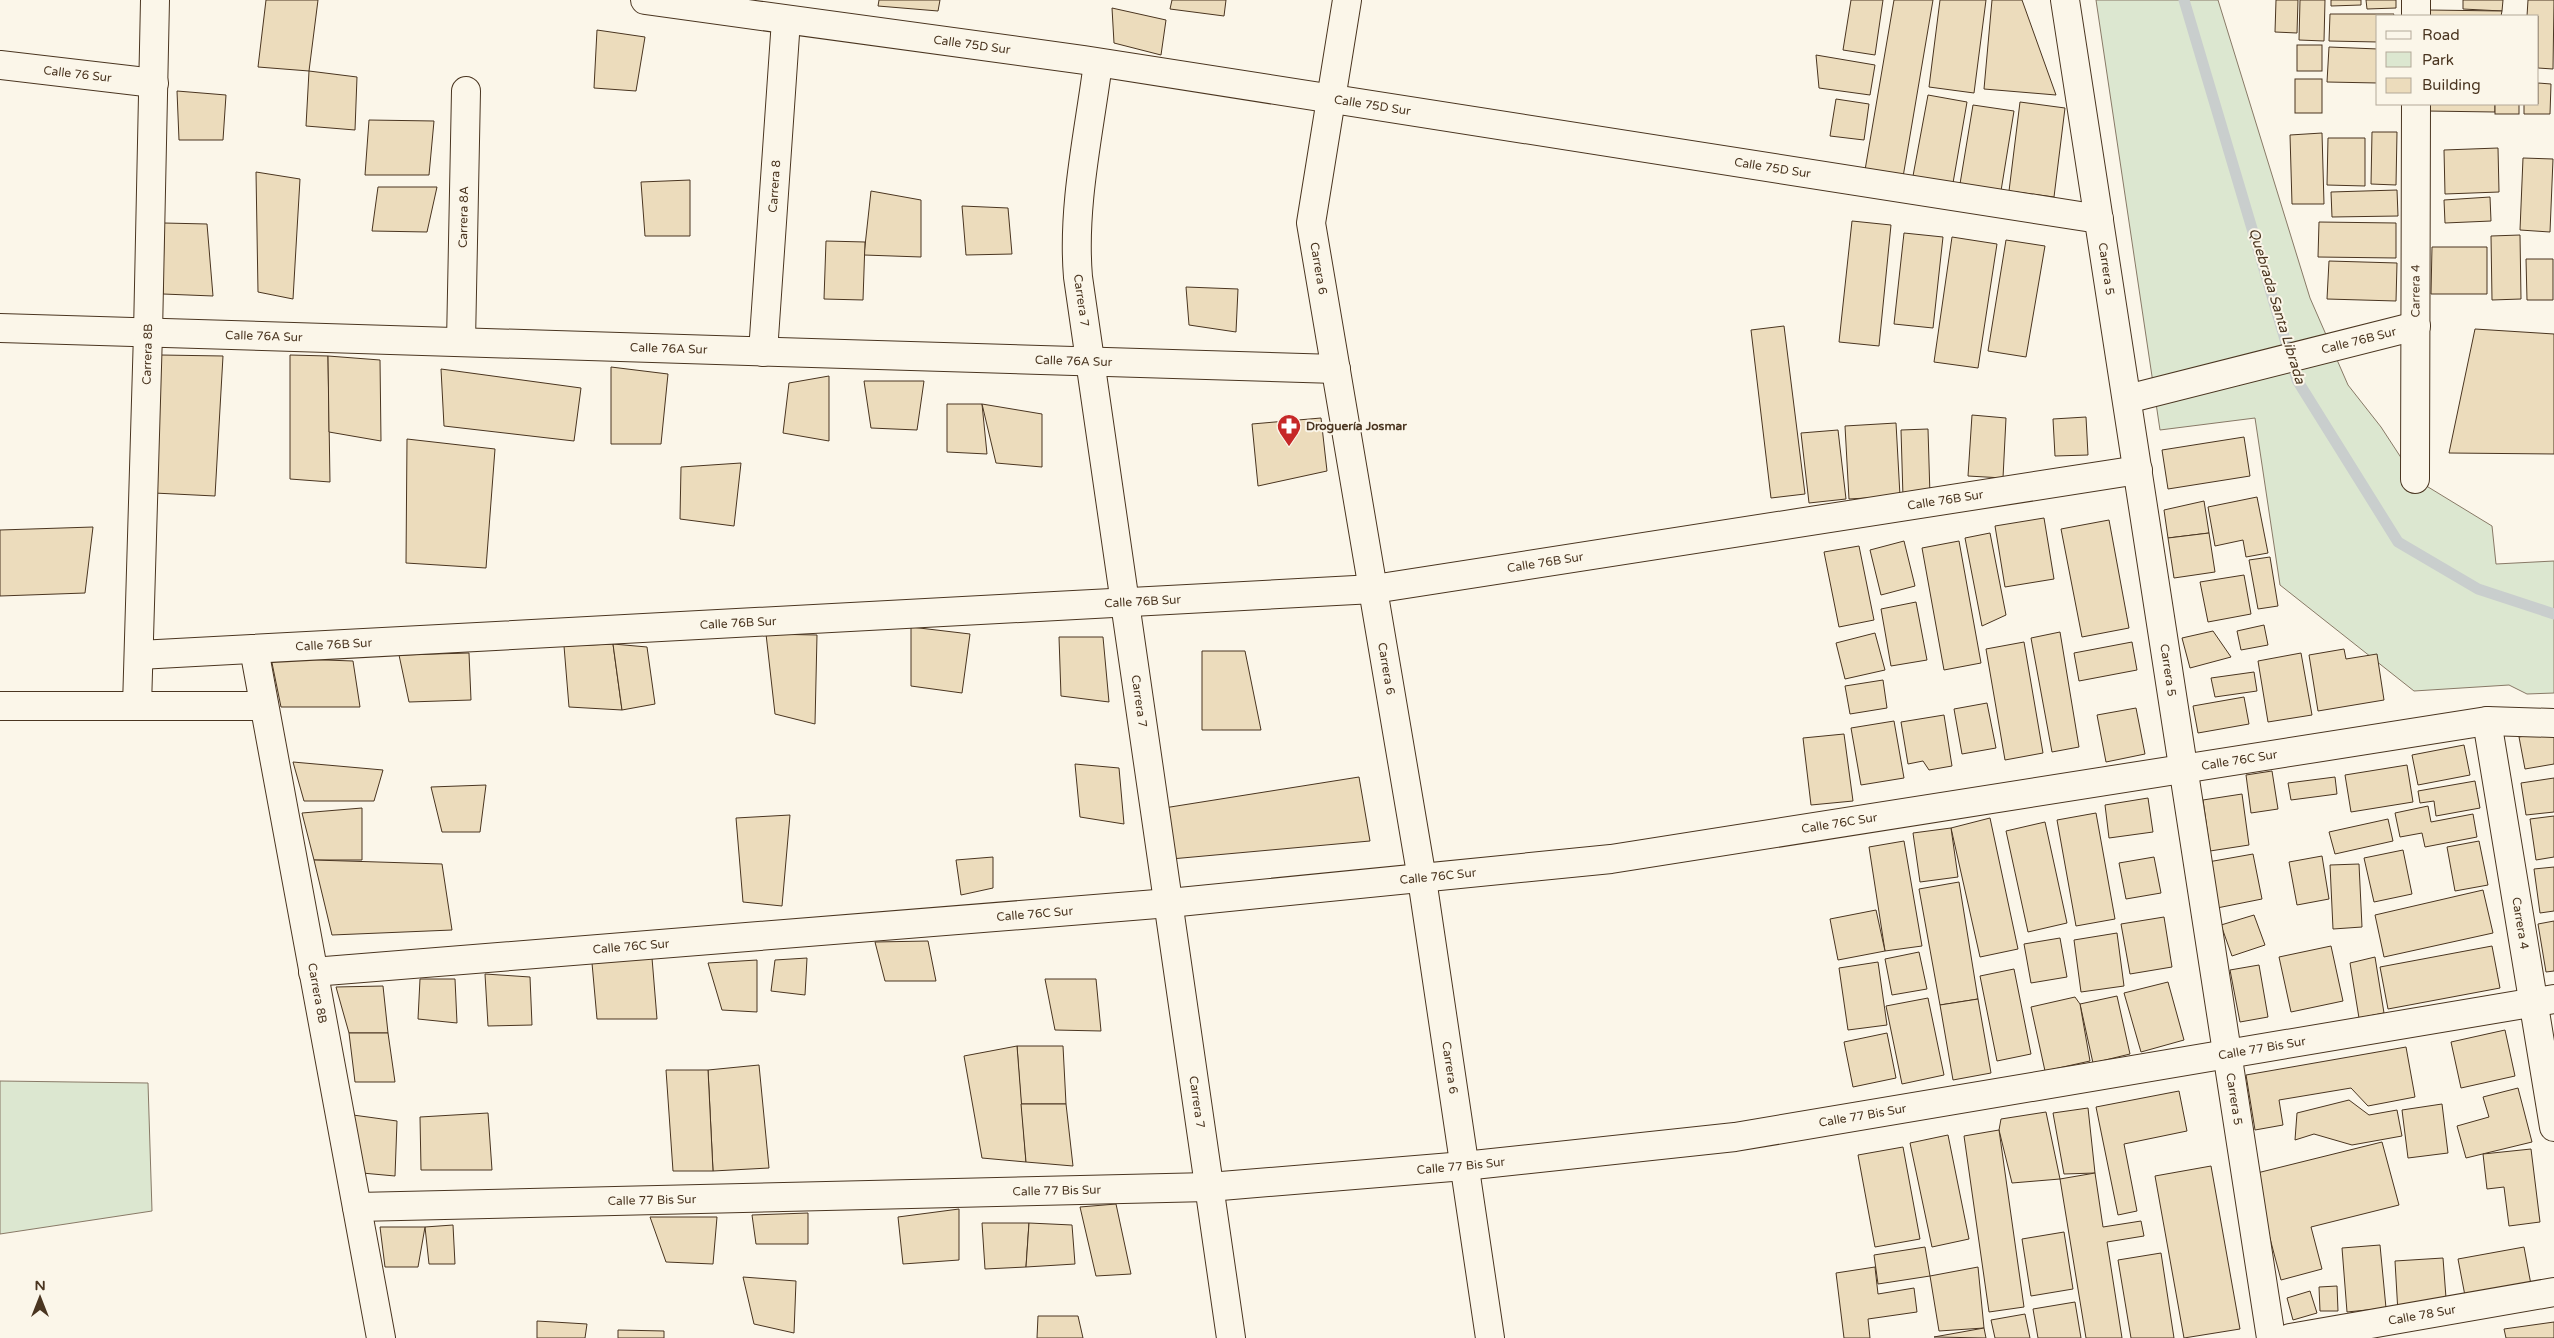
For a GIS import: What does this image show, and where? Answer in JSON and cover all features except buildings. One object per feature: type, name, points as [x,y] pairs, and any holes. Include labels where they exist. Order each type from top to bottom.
[{"type":"street","name":"Carrera 8B","points":[[137,706],[155,0]]},
{"type":"street","name":"Calle 75D Sur","points":[[644,0],[1098,63],[2100,219]]},
{"type":"street","name":"Carrera 6","points":[[1347,0],[1311,223],[1422,879],[1490,1338]]},
{"type":"street","name":"Carrera 5","points":[[2065,0],[2271,1338]]},
{"type":"street","points":[[2416,0],[2416,15]]},
{"type":"street","name":"Carrera 8","points":[[763,352],[786,20]]},
{"type":"street","name":"Carrera 7","points":[[1098,63],[1077,217],[1076,249],[1231,1338]]},
{"type":"street","name":"Calle 76 Sur","points":[[0,65],[154,83]]},
{"type":"street","name":"Carrera 8A","points":[[461,342],[466,91]]},
{"type":"street","name":"Carrera 4","points":[[2414,479],[2416,105]]},
{"type":"street","name":"Calle 76B Sur","points":[[2127,400],[2416,326]]},
{"type":"street","name":"Calle 76A Sur","points":[[0,328],[1336,370]]},
{"type":"street","name":"Calle 76B Sur","points":[[138,655],[1374,589],[2138,470]]},
{"type":"street","name":"Carrera 8B","points":[[254,649],[381,1338]]},
{"type":"street","points":[[0,706],[264,706]]},
{"type":"street","name":"Carrera 4","points":[[2487,721],[2544,1001],[2554,1127]]},
{"type":"street","name":"Calle 76C Sur","points":[[313,972],[1169,903],[1611,859],[2487,721],[2554,723]]},
{"type":"street","name":"Calle 77 Bis Sur","points":[[357,1207],[1209,1186],[1464,1166],[1735,1137],[2544,1001]]},
{"type":"street","name":"Calle 78 Sur","points":[[2290,1338],[2554,1292]]},
{"type":"green space","points":[[2096,0],[2218,0],[2310,298],[2348,385],[2381,427],[2415,479],[2492,526],[2496,564],[2554,561],[2554,693],[2527,694],[2509,685],[2414,691],[2280,585],[2255,418],[2160,430]]},
{"type":"green space","points":[[0,1081],[148,1083],[152,1211],[0,1234]]},
{"type":"waterway","name":"Quebrada Santa Librada","points":[[2184,0],[2297,380],[2398,542],[2478,589],[2554,614]]},
{"type":"place","name":"Droguería Josmar","points":[[1289,447]]}]
